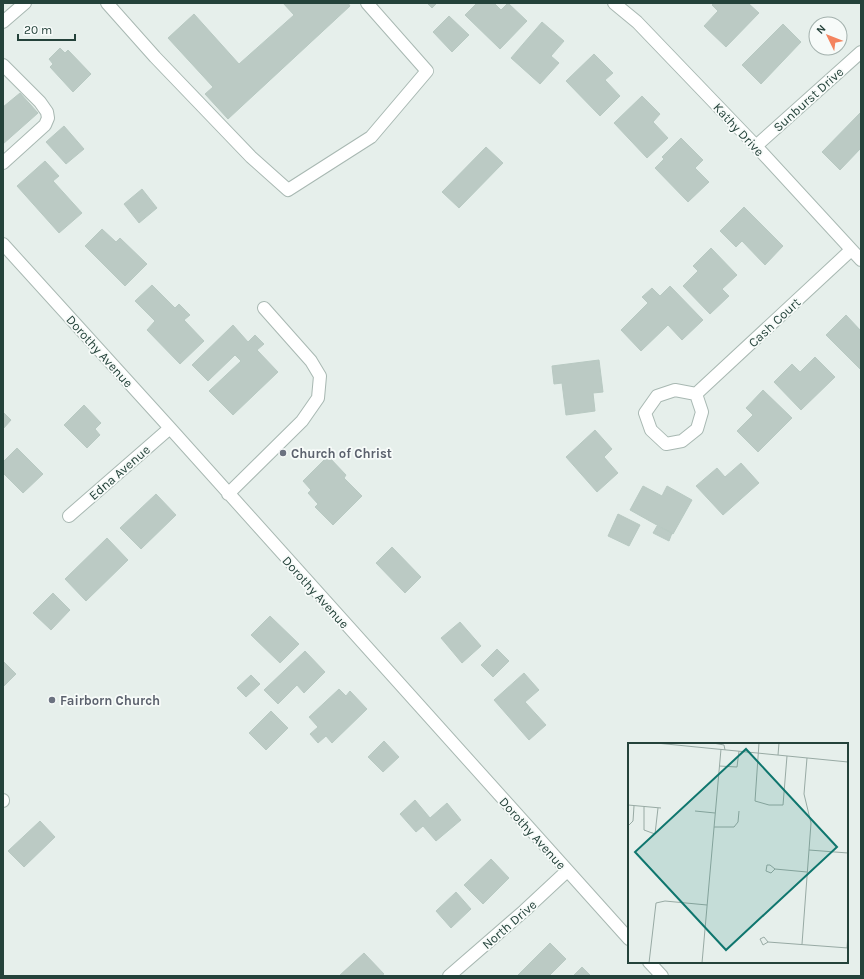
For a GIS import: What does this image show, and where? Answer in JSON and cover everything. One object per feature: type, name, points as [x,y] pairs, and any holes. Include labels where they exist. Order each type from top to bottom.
[{"type":"street","points":[[5,18],[25,3]]},
{"type":"street","points":[[107,3],[155,57],[251,157],[288,190],[371,137],[427,71],[367,3]]},
{"type":"street","name":"Kathy Drive","points":[[614,3],[637,22],[756,146],[861,260]]},
{"type":"street","name":"Sunburst Drive","points":[[756,146],[861,52]]},
{"type":"street","points":[[3,65],[40,102],[47,112],[48,118],[45,125],[3,163]]},
{"type":"street","name":"Dorothy Avenue","points":[[3,244],[628,938]]},
{"type":"street","name":"Cash Court","points":[[696,394],[851,250]]},
{"type":"street","points":[[228,494],[302,421],[318,398],[320,376],[311,361],[264,308]]},
{"type":"street","points":[[675,390],[696,394],[702,412],[698,429],[682,442],[666,444],[651,430],[645,413],[657,396],[675,390]]},
{"type":"street","name":"Edna Avenue","points":[[69,516],[170,428]]},
{"type":"street","name":"North Drive","points":[[449,976],[524,911],[567,871]]},
{"type":"street","points":[[650,963],[662,976]]},
{"type":"building","points":[[283,3],[348,3],[350,6],[228,119],[205,94],[213,87],[168,38],[194,14],[239,64],[294,15]]},
{"type":"building","points":[[427,3],[437,3],[432,8]]},
{"type":"building","points":[[477,3],[494,3],[501,10],[508,3],[527,21],[500,49],[465,15]]},
{"type":"building","points":[[714,3],[748,3],[759,13],[726,47],[704,26],[718,11],[712,5]]},
{"type":"building","points":[[449,16],[469,35],[452,52],[433,32]]},
{"type":"building","points":[[542,22],[564,41],[551,56],[559,63],[540,84],[511,58]]},
{"type":"building","points":[[783,24],[801,42],[761,84],[742,65]]},
{"type":"building","points":[[60,48],[65,53],[68,50],[91,74],[73,92],[50,67],[53,64],[49,59]]},
{"type":"building","points":[[594,54],[613,73],[605,80],[620,96],[600,116],[566,81]]},
{"type":"building","points":[[20,93],[38,113],[3,144],[3,107]]},
{"type":"building","points":[[642,96],[660,114],[653,122],[668,138],[647,158],[614,123]]},
{"type":"building","points":[[861,112],[861,148],[840,170],[822,152]]},
{"type":"building","points":[[64,126],[84,149],[66,164],[46,142]]},
{"type":"building","points":[[681,138],[703,160],[695,168],[709,182],[688,202],[655,168],[664,159],[662,157]]},
{"type":"building","points":[[486,147],[503,163],[459,208],[442,192]]},
{"type":"building","points":[[45,161],[59,176],[53,181],[82,213],[59,233],[17,186]]},
{"type":"building","points":[[142,189],[157,208],[139,223],[124,204]]},
{"type":"building","points":[[744,207],[783,246],[765,265],[742,241],[736,247],[720,231]]},
{"type":"building","points":[[102,229],[116,242],[120,238],[147,264],[125,286],[85,246]]},
{"type":"building","points":[[711,248],[737,275],[722,289],[729,296],[710,314],[683,286],[698,271],[693,266]]},
{"type":"building","points":[[152,285],[175,308],[179,304],[190,315],[184,320],[204,341],[180,364],[147,330],[155,321],[135,301]]},
{"type":"building","points":[[670,286],[703,320],[682,340],[668,325],[641,351],[621,330],[648,303],[642,297],[652,288],[660,296]]},
{"type":"building","points":[[846,315],[861,331],[861,370],[826,335]]},
{"type":"building","points":[[233,325],[248,342],[255,335],[264,344],[257,350],[278,372],[233,415],[209,391],[241,361],[235,355],[208,381],[192,365]]},
{"type":"building","points":[[815,357],[835,377],[801,410],[774,382],[792,364],[800,372]]},
{"type":"building","points":[[599,360],[603,392],[593,393],[595,411],[566,415],[562,383],[554,384],[552,366]]},
{"type":"building","points":[[763,390],[792,418],[758,452],[737,431],[753,415],[746,408]]},
{"type":"building","points":[[84,405],[101,423],[95,429],[100,435],[87,448],[64,425]]},
{"type":"building","points":[[3,412],[11,420],[3,429]]},
{"type":"building","points":[[595,430],[612,449],[604,457],[618,473],[597,492],[566,457]]},
{"type":"building","points":[[17,448],[43,474],[23,493],[3,473],[3,462]]},
{"type":"building","points":[[328,456],[346,475],[344,478],[362,496],[333,525],[315,507],[318,504],[308,493],[311,490],[303,481]]},
{"type":"building","points":[[741,463],[759,483],[723,515],[696,486],[717,468],[725,477]]},
{"type":"building","points":[[643,486],[662,496],[667,486],[692,500],[673,534],[630,510]]},
{"type":"building","points":[[156,494],[176,515],[141,549],[120,528]]},
{"type":"building","points":[[618,514],[640,525],[629,546],[608,536]]},
{"type":"building","points":[[657,526],[672,533],[669,541],[653,533]]},
{"type":"building","points":[[107,538],[128,560],[86,601],[65,579]]},
{"type":"building","points":[[392,547],[421,577],[405,593],[376,563]]},
{"type":"building","points":[[53,593],[70,610],[51,630],[33,613]]},
{"type":"building","points":[[270,616],[299,644],[280,663],[251,635]]},
{"type":"building","points":[[460,622],[481,646],[462,663],[441,638]]},
{"type":"building","points":[[497,649],[509,661],[493,677],[481,665]]},
{"type":"building","points":[[305,651],[325,672],[304,693],[297,685],[278,704],[264,690]]},
{"type":"building","points":[[3,661],[16,674],[3,687]]},
{"type":"building","points":[[524,673],[539,690],[525,702],[546,725],[529,740],[494,700]]},
{"type":"building","points":[[251,675],[260,684],[246,697],[237,688]]},
{"type":"building","points":[[339,689],[346,696],[350,691],[367,709],[332,743],[326,736],[318,743],[310,734],[318,727],[309,717]]},
{"type":"building","points":[[271,711],[288,728],[266,750],[249,733]]},
{"type":"building","points":[[384,741],[399,757],[383,772],[368,757]]},
{"type":"building","points":[[415,800],[430,818],[447,803],[461,820],[436,841],[423,826],[416,832],[400,814]]},
{"type":"building","points":[[40,821],[55,837],[24,867],[8,851]]},
{"type":"building","points":[[491,859],[509,878],[483,904],[464,885]]},
{"type":"building","points":[[456,892],[471,909],[451,928],[436,911]]},
{"type":"building","points":[[550,943],[566,959],[549,976],[517,976]]},
{"type":"building","points":[[364,953],[384,974],[381,976],[339,976]]},
{"type":"building","points":[[582,967],[591,976],[573,976]]},
{"type":"place","name":"Church of Christ","points":[[283,453]]},
{"type":"place","name":"Fairborn Church","points":[[52,700]]}]
